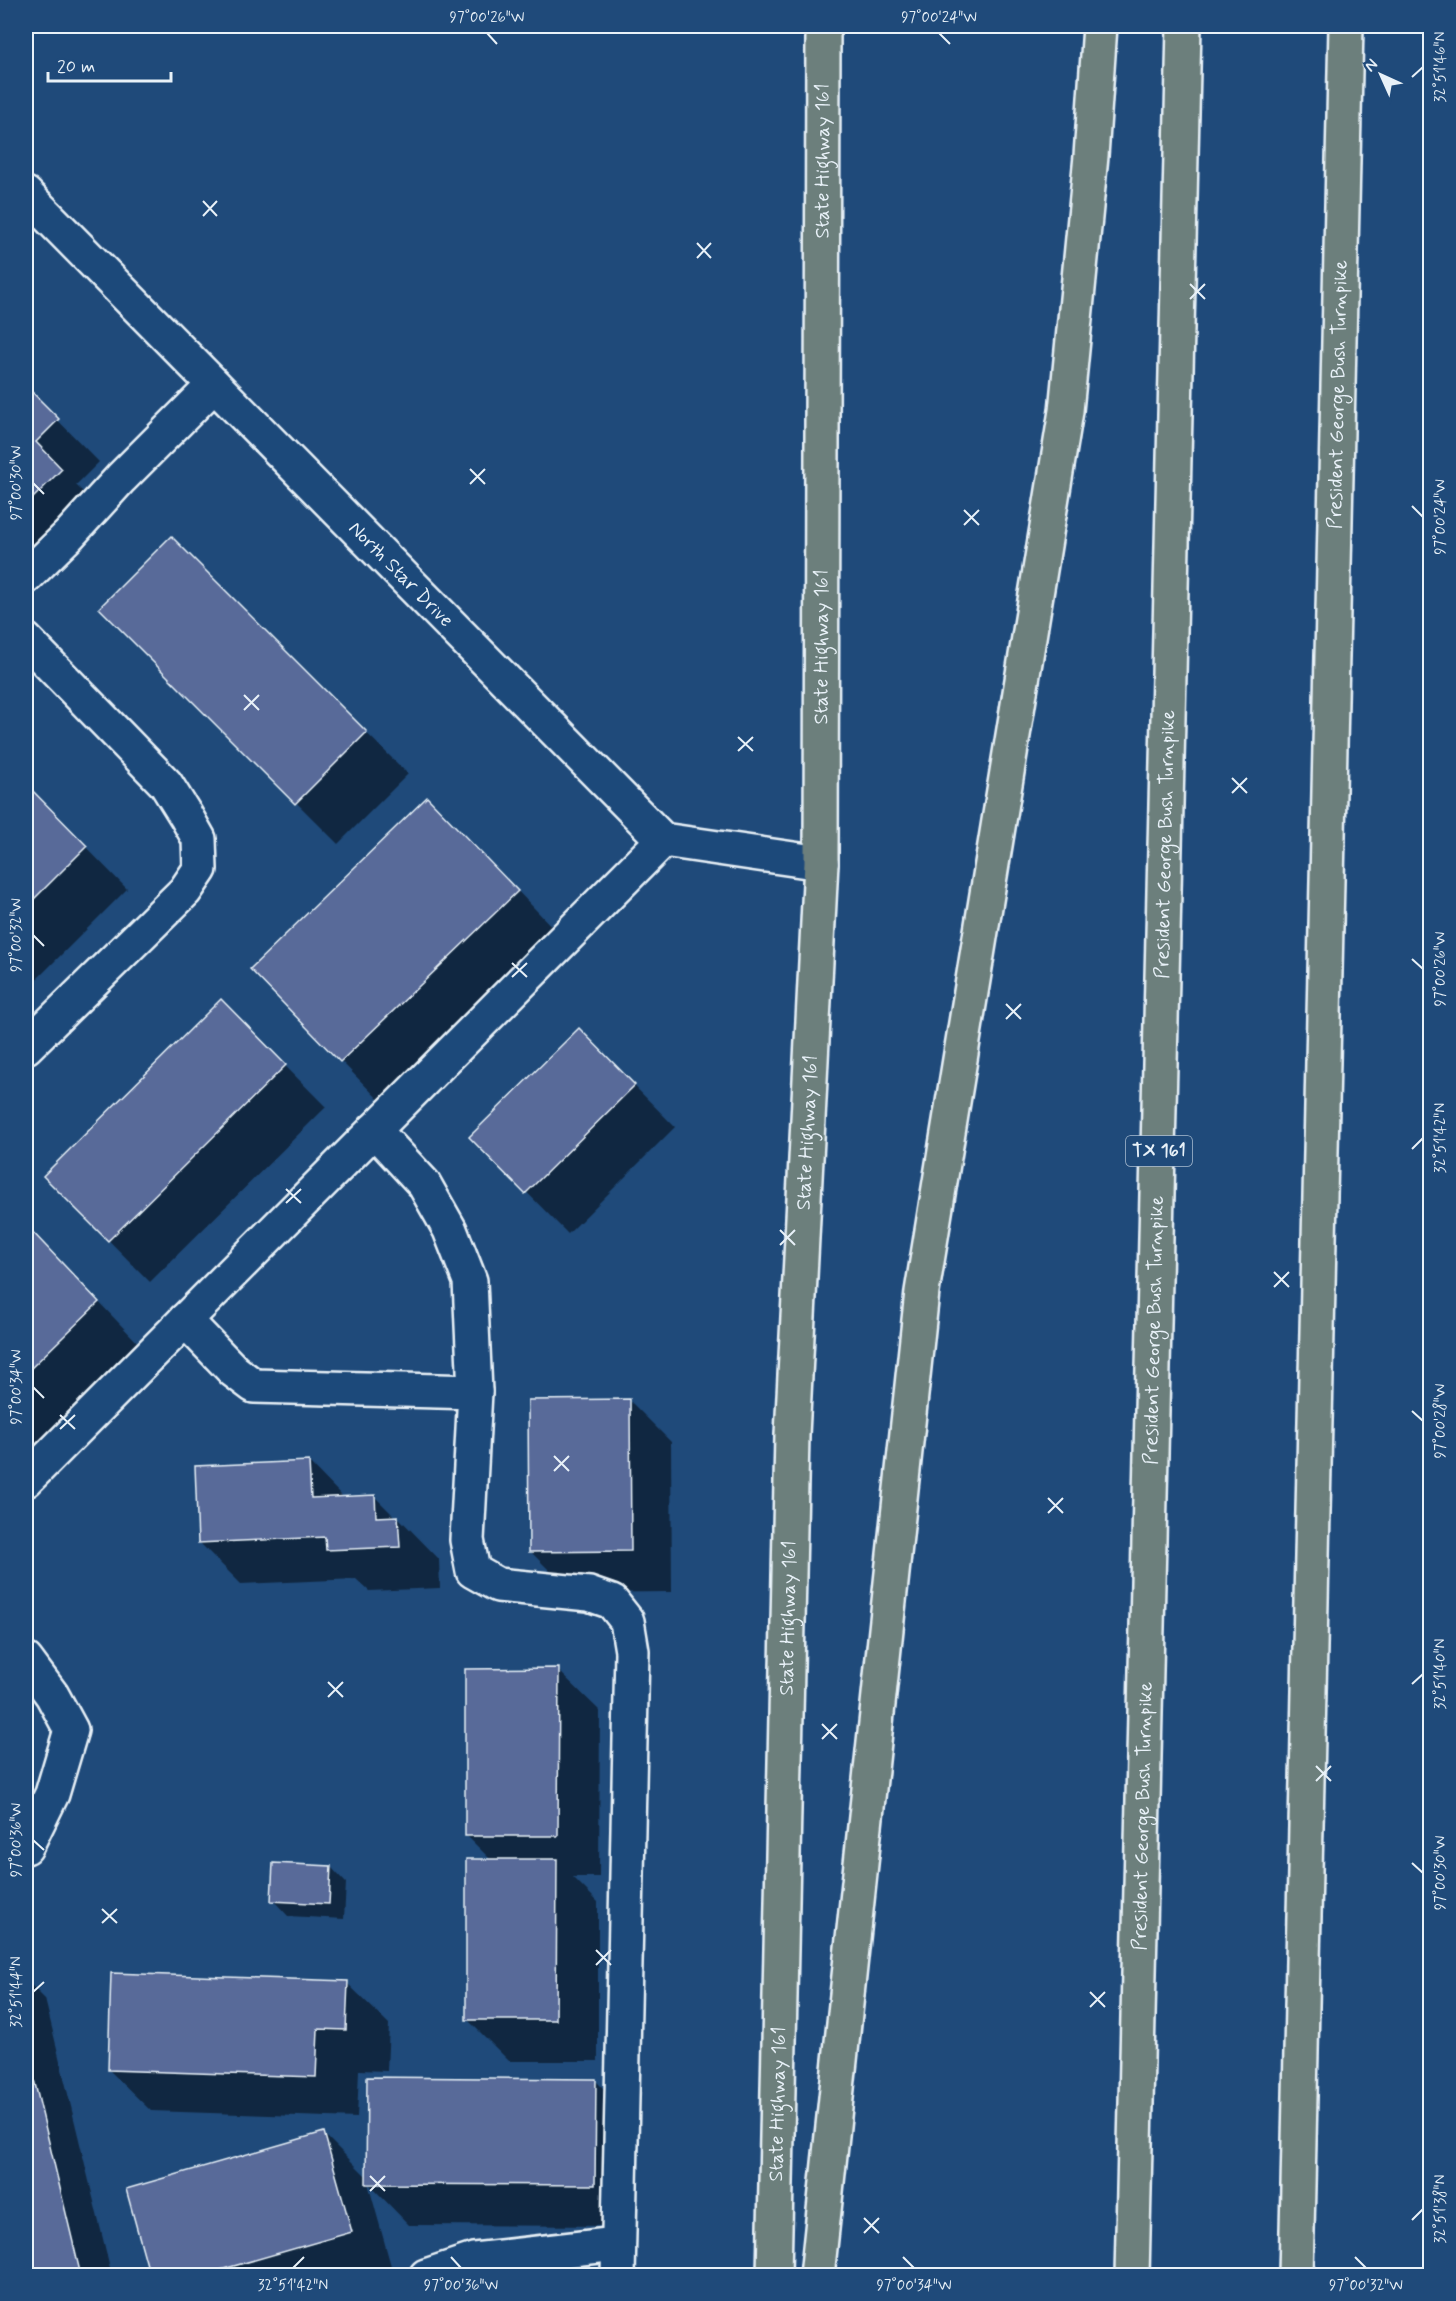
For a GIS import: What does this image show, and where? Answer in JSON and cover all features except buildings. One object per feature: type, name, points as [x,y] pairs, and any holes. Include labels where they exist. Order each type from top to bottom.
[{"type":"main road","name":"State Highway 161","points":[[774,2276],[792,1435],[821,863],[823,26]]},
{"type":"main road","points":[[817,2276],[922,1292],[1066,411],[1091,156],[1100,26]]},
{"type":"main road","name":"President George Bush Turnpike","points":[[1132,2276],[1184,26]]},
{"type":"main road","name":"President George Bush Turnpike","points":[[1296,2276],[1346,26]]},
{"type":"street","name":"North Star Drive","points":[[26,194],[663,840]]},
{"type":"street","points":[[26,577],[214,385]]},
{"type":"street","points":[[26,640],[165,784],[199,839],[200,869],[185,891],[26,1047]]},
{"type":"street","points":[[26,1480],[663,840],[821,863]]},
{"type":"street","points":[[374,1130],[424,1184],[450,1230],[470,1281],[475,1392],[467,1540],[473,1571],[498,1585],[589,1594],[612,1602],[627,1621],[632,1651],[618,2260],[474,2260],[426,2276]]},
{"type":"street","points":[[185,1320],[234,1371],[254,1386],[475,1392]]},
{"type":"street","points":[[26,1660],[52,1695],[71,1730],[52,1794],[26,1847]]}]
